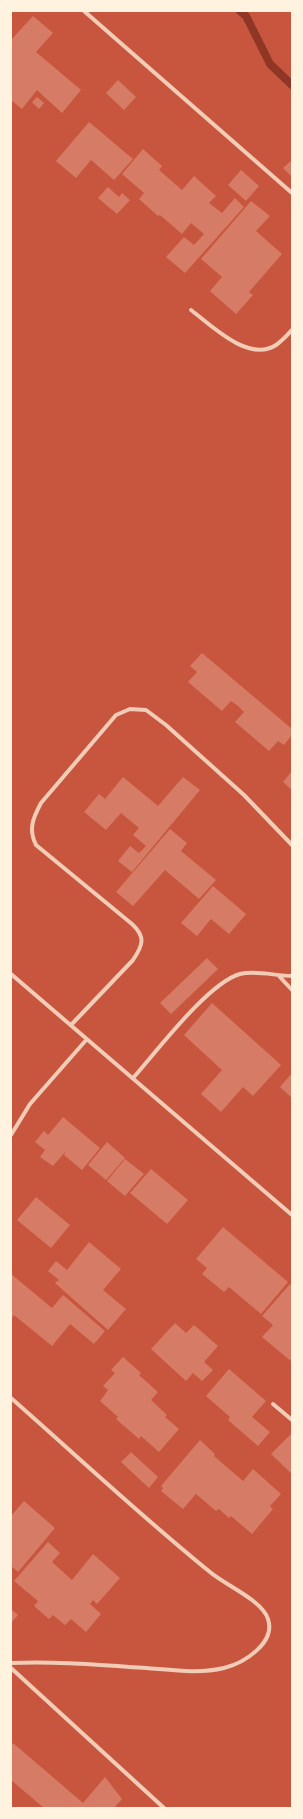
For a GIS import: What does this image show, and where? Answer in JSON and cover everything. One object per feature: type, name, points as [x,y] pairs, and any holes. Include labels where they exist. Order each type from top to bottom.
[{"type":"street","points":[[84,11],[292,193]]},
{"type":"street","points":[[191,310],[238,344],[252,349],[262,350],[275,346],[292,330]]},
{"type":"street","points":[[71,1025],[133,960],[140,949],[142,938],[139,930],[36,845],[31,830],[33,818],[41,804],[116,715],[130,708],[146,710],[166,725],[244,795],[292,845]]},
{"type":"street","points":[[11,974],[292,1215]]},
{"type":"street","points":[[133,1078],[178,1027],[219,985],[230,978],[242,974],[292,976]]},
{"type":"street","points":[[279,976],[292,990]]},
{"type":"street","points":[[11,1135],[30,1104],[87,1039]]},
{"type":"street","points":[[11,1398],[210,1572],[258,1605],[268,1620],[269,1628],[266,1640],[244,1660],[226,1668],[208,1671],[108,1667],[52,1662],[11,1663]]},
{"type":"street","points":[[273,1404],[292,1420]]},
{"type":"street","points":[[11,1668],[164,1808]]},
{"type":"building","points":[[33,16],[53,33],[36,52],[81,90],[62,113],[37,90],[22,109],[11,100],[11,40]]},
{"type":"building","points":[[118,80],[136,97],[124,110],[106,93]]},
{"type":"building","points":[[37,97],[44,103],[39,109],[32,102]]},
{"type":"building","points":[[89,122],[133,159],[114,180],[91,160],[76,178],[56,161]]},
{"type":"building","points":[[143,149],[162,166],[159,170],[182,190],[194,176],[216,196],[209,203],[222,213],[235,198],[244,207],[185,273],[166,257],[184,237],[194,245],[204,234],[191,223],[182,234],[139,199],[144,193],[122,174]]},
{"type":"building","points":[[292,160],[292,177],[283,168]]},
{"type":"building","points":[[241,170],[259,186],[246,201],[228,185]]},
{"type":"building","points":[[108,187],[119,197],[122,193],[130,200],[117,214],[98,198]]},
{"type":"building","points":[[251,201],[270,216],[256,231],[282,254],[249,292],[253,295],[236,314],[210,291],[222,277],[201,259]]},
{"type":"building","points":[[202,653],[292,729],[292,735],[284,745],[278,741],[269,751],[235,722],[244,712],[238,706],[231,701],[222,711],[188,682],[197,672],[190,666]]},
{"type":"building","points":[[292,771],[292,790],[283,782]]},
{"type":"building","points":[[123,777],[158,806],[183,777],[200,790],[132,872],[118,861],[130,846],[139,853],[146,846],[133,835],[139,828],[121,813],[106,830],[84,812],[99,794],[105,799]]},
{"type":"building","points":[[170,829],[187,843],[181,851],[216,880],[199,899],[165,870],[133,906],[116,892]]},
{"type":"building","points":[[213,886],[246,914],[229,934],[211,919],[197,936],[181,923]]},
{"type":"building","points":[[207,958],[218,969],[171,1014],[160,1003]]},
{"type":"building","points":[[212,1003],[281,1065],[253,1096],[243,1087],[221,1112],[201,1094],[222,1070],[184,1035]]},
{"type":"building","points":[[292,1073],[292,1098],[280,1087]]},
{"type":"building","points":[[63,1117],[100,1148],[82,1170],[64,1155],[66,1151],[53,1166],[40,1157],[45,1150],[35,1142],[44,1131],[48,1135]]},
{"type":"building","points":[[107,1142],[125,1158],[106,1180],[88,1165]]},
{"type":"building","points":[[125,1159],[144,1174],[125,1196],[107,1181]]},
{"type":"building","points":[[151,1169],[188,1200],[167,1224],[130,1193]]},
{"type":"building","points":[[36,1197],[70,1225],[51,1248],[17,1220]]},
{"type":"building","points":[[223,1227],[288,1282],[261,1314],[229,1287],[224,1292],[202,1274],[207,1268],[196,1259]]},
{"type":"building","points":[[89,1242],[121,1269],[103,1290],[126,1309],[108,1330],[55,1283],[59,1280],[48,1271],[56,1261],[67,1270]]},
{"type":"building","points":[[11,1274],[52,1308],[63,1295],[105,1331],[94,1344],[70,1324],[52,1346],[14,1315],[11,1319]]},
{"type":"building","points":[[290,1284],[292,1286],[292,1362],[262,1337],[273,1325],[262,1316]]},
{"type":"building","points":[[175,1323],[186,1333],[194,1325],[218,1346],[204,1362],[213,1370],[202,1381],[193,1373],[186,1381],[151,1349]]},
{"type":"building","points":[[123,1357],[141,1373],[139,1375],[158,1392],[151,1400],[167,1415],[165,1417],[179,1429],[159,1452],[141,1436],[139,1439],[116,1419],[118,1417],[100,1401],[108,1390],[103,1386],[115,1373],[111,1370]]},
{"type":"building","points":[[229,1369],[266,1401],[252,1417],[270,1432],[258,1446],[228,1420],[230,1417],[206,1396]]},
{"type":"building","points":[[292,1433],[292,1474],[271,1454]]},
{"type":"building","points":[[200,1440],[215,1454],[214,1456],[243,1481],[253,1469],[281,1494],[270,1506],[273,1509],[252,1534],[231,1516],[229,1518],[219,1509],[216,1511],[196,1494],[183,1509],[161,1491],[163,1488],[161,1486]]},
{"type":"building","points":[[131,1452],[158,1477],[149,1488],[121,1462]]},
{"type":"building","points":[[24,1501],[55,1528],[18,1572],[11,1566],[11,1516]]},
{"type":"building","points":[[48,1542],[60,1553],[52,1562],[72,1580],[93,1554],[120,1578],[97,1604],[93,1600],[90,1604],[101,1614],[86,1632],[71,1619],[65,1625],[53,1615],[49,1619],[34,1606],[38,1601],[14,1581]]},
{"type":"building","points":[[11,1609],[18,1615],[11,1623]]},
{"type":"building","points":[[13,1743],[83,1803],[105,1777],[122,1799],[114,1808],[44,1808],[11,1780],[11,1746]]},
{"type":"waterway","points":[[240,11],[246,16],[270,64],[292,85]]}]
